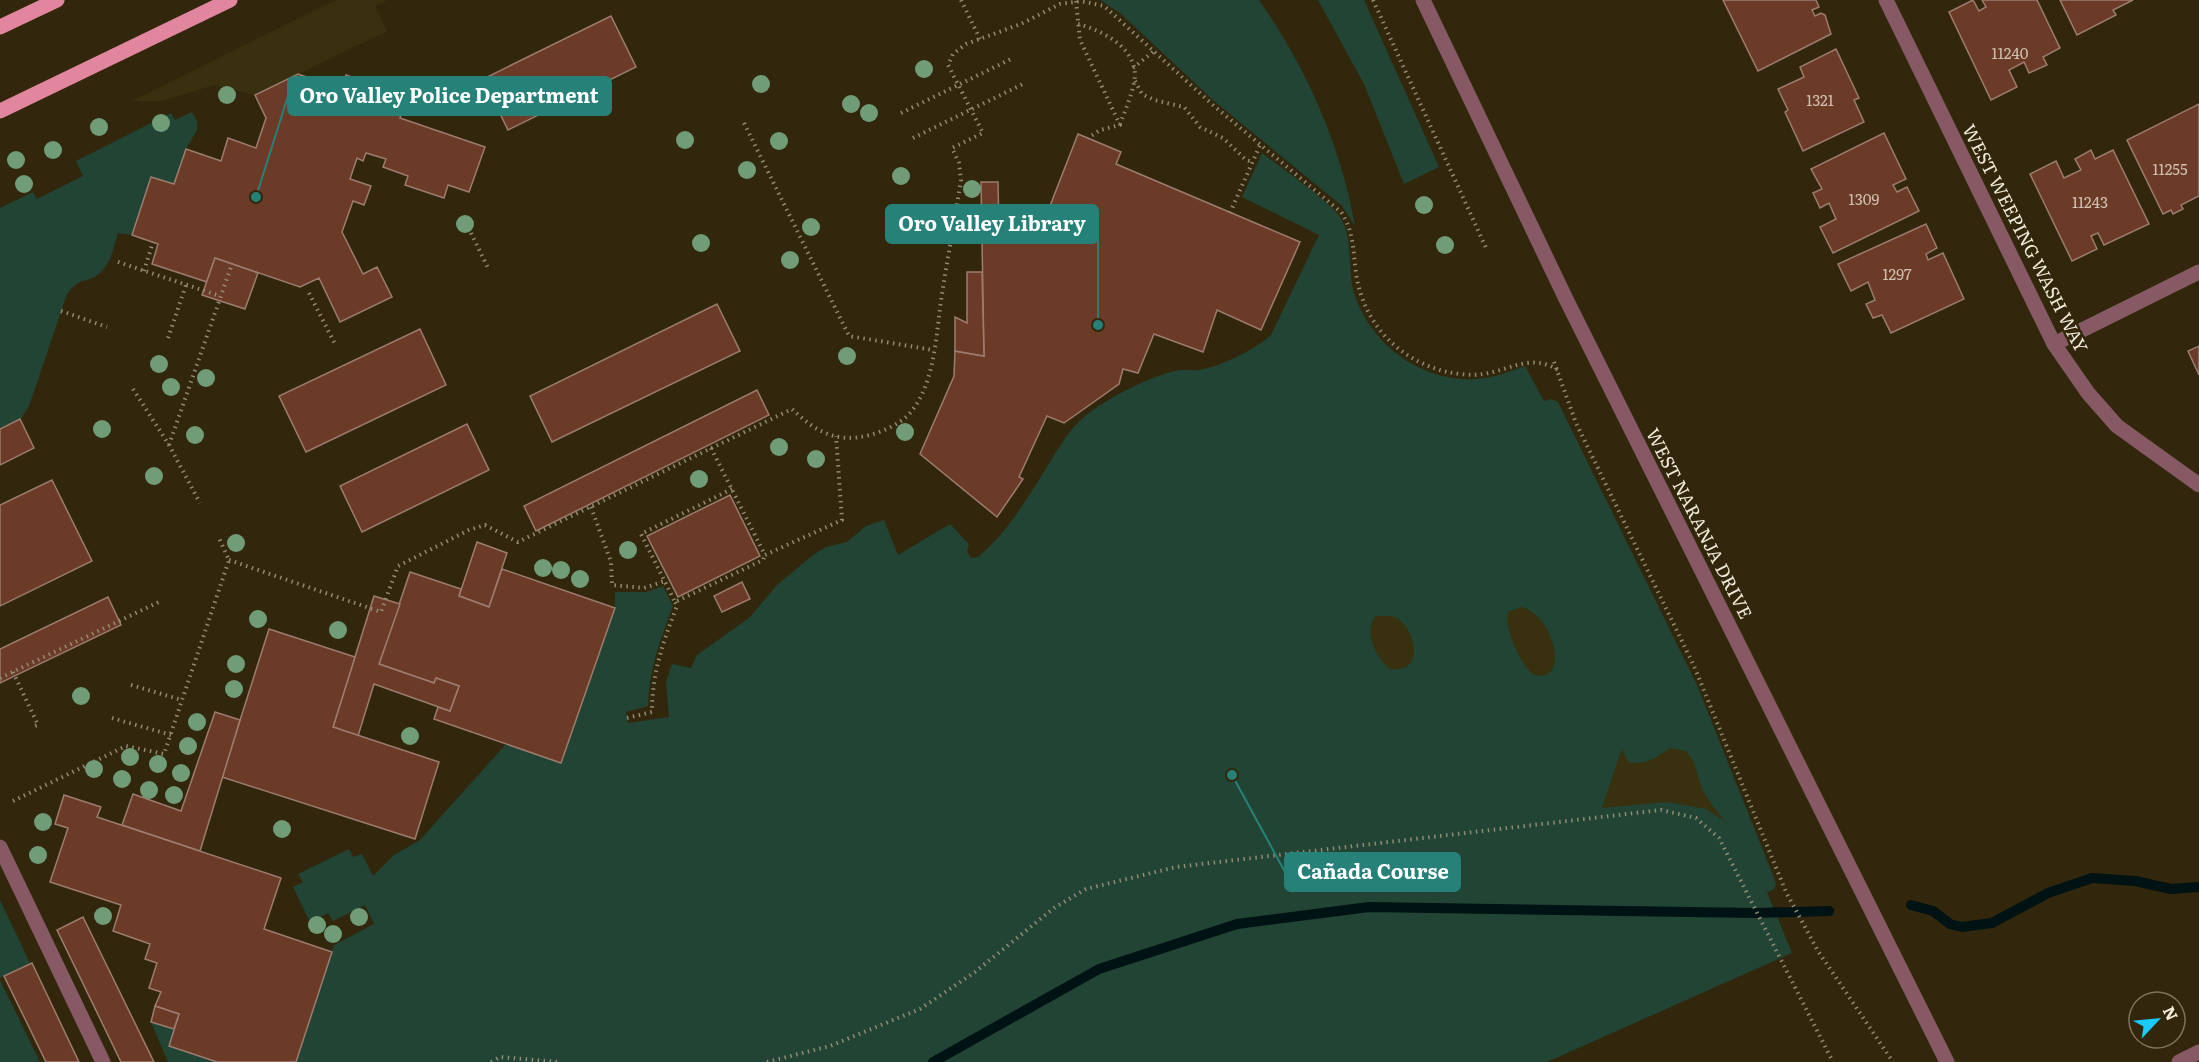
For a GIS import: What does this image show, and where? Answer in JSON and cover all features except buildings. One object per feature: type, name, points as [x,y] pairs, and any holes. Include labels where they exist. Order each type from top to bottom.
[{"type":"main road","points":[[0,27],[57,0]]},
{"type":"main road","points":[[0,111],[230,0]]},
{"type":"street","name":"WEST NARANJA DRIVE","points":[[1422,0],[1565,297],[1947,1062]]},
{"type":"street","name":"WEST WEEPING WASH WAY","points":[[1886,0],[2054,344],[2088,393],[2116,426],[2199,485]]},
{"type":"street","points":[[2054,344],[2199,272]]},
{"type":"street","points":[[0,847],[103,1062]]},
{"type":"street","points":[[2179,1062],[2199,1052]]},
{"type":"path","points":[[961,0],[980,39]]},
{"type":"path","points":[[1373,0],[1487,250]]},
{"type":"path","points":[[1076,1],[1080,40],[1120,124]]},
{"type":"path","points":[[229,560],[381,612],[398,566],[459,535],[484,525],[518,542],[792,409],[812,428],[836,436],[861,437],[878,432],[909,414],[925,386],[933,350],[961,180],[959,164],[952,148],[983,134],[948,65],[949,58],[959,48],[1021,24],[1060,4],[1076,1],[1094,2],[1104,6],[1260,145],[1341,212],[1352,233],[1362,298],[1379,331],[1397,349],[1430,366],[1465,375],[1482,375],[1525,361],[1546,364],[1558,370]]},
{"type":"path","points":[[1078,24],[1097,29],[1115,40],[1133,68],[1134,81],[1120,124]]},
{"type":"path","points":[[1133,68],[1154,51]]},
{"type":"path","points":[[901,113],[1011,59]]},
{"type":"path","points":[[1134,81],[1142,94],[1184,107],[1200,127],[1223,138],[1246,160],[1252,162]]},
{"type":"path","points":[[914,138],[1023,84]]},
{"type":"path","points":[[744,123],[849,336],[933,350]]},
{"type":"path","points":[[1088,138],[1100,130],[1120,124]]},
{"type":"path","points":[[1230,213],[1260,145]]},
{"type":"path","points":[[471,233],[489,270]]},
{"type":"path","points":[[144,271],[153,242]]},
{"type":"path","points":[[118,262],[220,296]]},
{"type":"path","points":[[169,445],[232,264]]},
{"type":"path","points":[[168,338],[186,285]]},
{"type":"path","points":[[309,293],[336,346]]},
{"type":"path","points":[[61,311],[107,327]]},
{"type":"path","points":[[1554,362],[1576,423],[1694,666],[1795,912],[1818,951],[1893,1062]]},
{"type":"path","points":[[133,389],[169,445],[200,503]]},
{"type":"path","points":[[675,602],[763,560],[765,555],[842,520],[836,436]]},
{"type":"path","points":[[711,448],[765,555]]},
{"type":"path","points":[[627,718],[652,712],[652,688],[658,653],[677,606],[641,534],[732,489]]},
{"type":"path","points":[[591,507],[611,562],[612,585],[644,588],[665,581]]},
{"type":"path","points":[[13,801],[126,746],[164,754],[229,560],[218,536]]},
{"type":"path","points":[[0,678],[159,602]]},
{"type":"path","points":[[13,672],[38,724],[35,726]]},
{"type":"path","points":[[131,685],[182,700]]},
{"type":"path","points":[[112,718],[171,735]]},
{"type":"path","points":[[767,1062],[830,1046],[920,1008],[975,972],[1054,908],[1086,889],[1176,867],[1661,810],[1696,818],[1719,838],[1833,1062]]},
{"type":"path","points":[[491,1062],[500,1057],[560,1062]]},
{"type":"green space","points":[[1100,0],[1259,0],[1292,52],[1319,108],[1341,166],[1355,226],[1342,206],[1214,101],[1120,13]]},
{"type":"green space","points":[[1318,0],[1364,0],[1439,167],[1404,184],[1364,84]]},
{"type":"green space","points":[[192,112],[197,121],[197,130],[186,149],[174,184],[151,177],[132,235],[118,233],[112,254],[104,268],[97,276],[77,284],[67,294],[29,406],[20,420],[0,430],[0,208],[33,192],[37,199],[83,176],[76,161],[171,113],[175,120]]},
{"type":"green space","points":[[1262,153],[1315,193],[1340,217],[1349,244],[1354,293],[1372,329],[1385,344],[1418,367],[1457,379],[1490,377],[1525,366],[1544,401],[1551,399],[1558,402],[1697,685],[1773,875],[1776,885],[1773,890],[1767,892],[1792,953],[1547,1062],[296,1062],[334,945],[374,924],[365,905],[333,921],[328,913],[310,922],[293,887],[303,882],[298,874],[349,849],[353,857],[362,854],[373,876],[394,855],[420,840],[506,744],[561,763],[615,608],[615,592],[646,592],[663,586],[673,606],[653,668],[648,706],[626,712],[628,723],[669,717],[666,682],[672,664],[691,668],[697,655],[749,618],[777,585],[813,555],[826,547],[847,542],[866,526],[884,520],[898,555],[950,524],[969,544],[967,552],[971,558],[978,557],[1007,526],[1064,440],[1085,416],[1140,383],[1175,371],[1216,366],[1247,352],[1271,335],[1319,235],[1242,197]]},
{"type":"green space","points":[[0,900],[30,963],[0,978]]},
{"type":"green space","points":[[0,980],[40,1062],[0,1062]]},
{"type":"green space","points":[[151,1022],[174,1029],[169,1046],[217,1062],[168,1062]]},
{"type":"sand","points":[[336,0],[387,0],[375,6],[387,31],[255,95],[214,85],[162,101],[132,101]]},
{"type":"sand","points":[[1521,607],[1533,612],[1550,635],[1555,660],[1552,670],[1544,675],[1532,674],[1527,669],[1511,636],[1507,619],[1508,612]]},
{"type":"sand","points":[[1376,616],[1395,617],[1408,630],[1414,648],[1413,657],[1402,669],[1390,669],[1376,651],[1371,629]]},
{"type":"sand","points":[[1622,748],[1628,762],[1634,763],[1650,760],[1670,748],[1686,751],[1695,764],[1706,796],[1726,822],[1706,809],[1667,802],[1602,808]]},
{"type":"waterway","points":[[1911,905],[1933,911],[1950,924],[1962,927],[1992,923],[2048,893],[2092,878],[2135,881],[2171,889],[2199,887]]},
{"type":"waterway","points":[[933,1062],[1099,969],[1237,924],[1369,907],[1756,913],[1829,911]]},
{"type":"place","name":"Oro Valley Police Department","points":[[256,197]]},
{"type":"place","name":"Oro Valley Library","points":[[1098,325]]},
{"type":"place","name":"Cañada Course","points":[[1232,775]]}]
